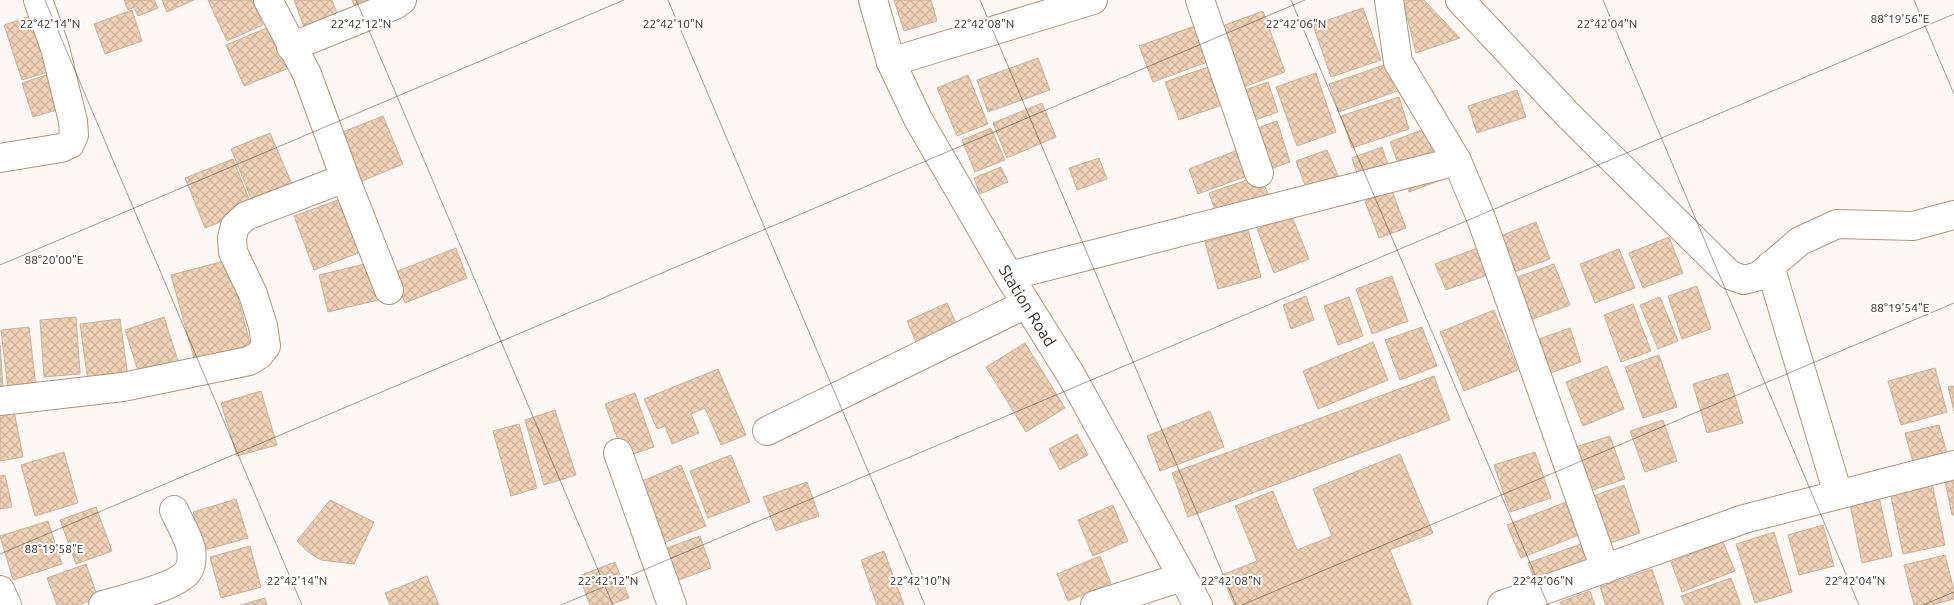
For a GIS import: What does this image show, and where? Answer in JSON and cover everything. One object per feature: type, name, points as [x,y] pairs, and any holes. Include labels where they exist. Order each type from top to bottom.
[{"type":"street","points":[[0,158],[61,148],[70,144],[74,135],[73,121],[55,48],[38,0]]},
{"type":"street","points":[[268,0],[306,74],[344,178],[389,290]]},
{"type":"street","points":[[291,47],[395,5],[402,0]]},
{"type":"street","name":"Station Road","points":[[873,0],[891,62],[918,119],[1009,276],[1071,376],[1198,605]]},
{"type":"street","points":[[891,62],[1093,0]]},
{"type":"street","points":[[1200,0],[1259,173]]},
{"type":"street","points":[[1389,0],[1398,62],[1457,161],[1480,218],[1605,569]]},
{"type":"street","points":[[1460,0],[1568,116],[1730,275],[1744,280],[1759,276],[1800,241],[1837,224],[1913,226],[1954,216]]},
{"type":"street","points":[[1009,276],[1457,161]]},
{"type":"street","points":[[0,401],[138,385],[249,361],[259,356],[266,346],[263,326],[252,294],[233,252],[232,238],[235,226],[246,216],[344,178]]},
{"type":"street","points":[[1770,266],[1838,494]]},
{"type":"street","points":[[767,431],[1026,304]]},
{"type":"street","points":[[618,453],[672,605]]},
{"type":"street","points":[[1502,605],[1744,519],[1954,465]]},
{"type":"street","points":[[103,605],[168,584],[188,573],[192,564],[191,549],[174,510]]},
{"type":"street","points":[[1095,605],[1182,577]]},
{"type":"building","points":[[124,0],[154,0],[158,8],[138,16],[134,7],[128,10]]},
{"type":"building","points":[[162,0],[194,0],[167,12]]},
{"type":"building","points":[[208,0],[252,0],[263,25],[227,41]]},
{"type":"building","points":[[294,0],[332,0],[339,18],[305,30]]},
{"type":"building","points":[[352,0],[385,0],[357,12]]},
{"type":"building","points":[[894,0],[931,0],[937,21],[904,31]]},
{"type":"building","points":[[1403,0],[1424,0],[1460,38],[1416,53]]},
{"type":"building","points":[[1363,8],[1381,60],[1331,77],[1313,25]]},
{"type":"building","points":[[132,10],[142,41],[105,54],[94,24]]},
{"type":"building","points":[[1263,11],[1285,72],[1238,89],[1217,28]]},
{"type":"building","points":[[33,15],[51,71],[22,80],[4,25]]},
{"type":"building","points":[[276,24],[294,66],[244,86],[226,45]]},
{"type":"building","points":[[1200,24],[1213,60],[1153,82],[1139,46]]},
{"type":"building","points":[[1038,58],[1050,90],[988,112],[977,80]]},
{"type":"building","points":[[1393,62],[1403,89],[1339,112],[1329,84]]},
{"type":"building","points":[[1214,65],[1228,103],[1179,120],[1165,82]]},
{"type":"building","points":[[1316,73],[1336,132],[1297,146],[1276,87]]},
{"type":"building","points":[[49,74],[60,109],[33,117],[22,83]]},
{"type":"building","points":[[968,75],[988,124],[957,136],[937,88]]},
{"type":"building","points":[[1268,82],[1278,112],[1250,122],[1239,92]]},
{"type":"building","points":[[1517,90],[1526,117],[1477,133],[1468,106]]},
{"type":"building","points":[[1399,97],[1409,129],[1352,148],[1341,116]]},
{"type":"building","points":[[1042,103],[1056,137],[1007,158],[993,123]]},
{"type":"building","points":[[383,116],[403,164],[360,182],[340,133]]},
{"type":"building","points":[[1277,121],[1290,162],[1268,170],[1255,129]]},
{"type":"building","points":[[991,128],[1005,160],[975,172],[962,140]]},
{"type":"building","points":[[1424,129],[1444,179],[1409,192],[1390,142]]},
{"type":"building","points":[[270,133],[295,191],[255,208],[231,149]]},
{"type":"building","points":[[1382,147],[1396,187],[1365,198],[1352,158]]},
{"type":"building","points":[[1240,149],[1250,175],[1198,194],[1189,169]]},
{"type":"building","points":[[1327,150],[1339,178],[1307,190],[1296,161]]},
{"type":"building","points":[[1099,158],[1107,179],[1077,190],[1069,168]]},
{"type":"building","points":[[233,159],[253,209],[205,228],[185,178]]},
{"type":"building","points":[[1001,167],[1008,182],[980,194],[974,178]]},
{"type":"building","points":[[1261,175],[1270,200],[1218,219],[1209,193]]},
{"type":"building","points":[[1392,191],[1406,228],[1379,238],[1365,201]]},
{"type":"building","points":[[346,197],[366,250],[314,270],[294,216]]},
{"type":"building","points":[[1292,216],[1309,259],[1274,273],[1257,229]]},
{"type":"building","points":[[1536,222],[1550,259],[1509,274],[1495,238]]},
{"type":"building","points":[[1248,230],[1261,277],[1218,289],[1205,242]]},
{"type":"building","points":[[1669,237],[1683,273],[1643,288],[1629,253]]},
{"type":"building","points":[[1480,247],[1490,274],[1446,290],[1435,264]]},
{"type":"building","points":[[456,248],[467,278],[405,303],[393,273]]},
{"type":"building","points":[[1619,249],[1635,288],[1595,303],[1580,264]]},
{"type":"building","points":[[228,260],[251,347],[195,362],[171,275]]},
{"type":"building","points":[[373,262],[382,299],[328,312],[319,275]]},
{"type":"building","points":[[1554,264],[1570,305],[1528,321],[1512,279]]},
{"type":"building","points":[[1392,276],[1408,321],[1372,334],[1356,289]]},
{"type":"building","points":[[1697,286],[1711,329],[1682,339],[1668,296]]},
{"type":"building","points":[[1306,296],[1314,320],[1291,329],[1283,305]]},
{"type":"building","points":[[1349,297],[1363,336],[1338,345],[1324,306]]},
{"type":"building","points":[[1660,297],[1678,341],[1658,349],[1640,305]]},
{"type":"building","points":[[947,303],[960,332],[919,349],[907,321]]},
{"type":"building","points":[[1633,304],[1651,351],[1621,362],[1604,315]]},
{"type":"building","points":[[1494,310],[1518,370],[1464,391],[1440,332]]},
{"type":"building","points":[[76,317],[80,374],[44,377],[40,320]]},
{"type":"building","points":[[164,317],[178,361],[139,374],[125,330]]},
{"type":"building","points":[[120,319],[129,384],[89,389],[80,324]]},
{"type":"building","points":[[29,327],[36,387],[8,390],[1,330]]},
{"type":"building","points":[[1422,327],[1437,366],[1400,380],[1385,340]]},
{"type":"building","points":[[1570,328],[1581,362],[1545,375],[1533,341]]},
{"type":"building","points":[[1373,342],[1388,380],[1318,409],[1303,371]]},
{"type":"building","points":[[1025,343],[1065,408],[1026,432],[986,367]]},
{"type":"building","points":[[0,345],[4,399],[0,399]]},
{"type":"building","points":[[1659,355],[1677,407],[1643,418],[1625,367]]},
{"type":"building","points":[[1607,366],[1624,409],[1583,426],[1566,382]]},
{"type":"building","points":[[1935,368],[1947,412],[1901,425],[1888,381]]},
{"type":"building","points":[[718,369],[746,435],[721,445],[705,408],[691,414],[699,433],[672,444],[665,426],[657,429],[644,399]]},
{"type":"building","points":[[1728,373],[1743,423],[1707,433],[1693,384]]},
{"type":"building","points":[[1434,376],[1450,420],[1188,517],[1172,473]]},
{"type":"building","points":[[1954,386],[1954,411],[1948,387]]},
{"type":"building","points":[[261,391],[277,445],[237,456],[221,403]]},
{"type":"building","points":[[635,393],[654,447],[624,457],[605,404]]},
{"type":"building","points":[[555,410],[576,475],[544,485],[525,420]]},
{"type":"building","points":[[14,411],[23,457],[0,461],[0,414]]},
{"type":"building","points":[[1210,411],[1224,447],[1160,471],[1147,436]]},
{"type":"building","points":[[1663,420],[1677,461],[1645,472],[1630,431]]},
{"type":"building","points":[[519,424],[537,488],[511,496],[493,431]]},
{"type":"building","points":[[1939,425],[1948,457],[1914,466],[1905,433]]},
{"type":"building","points":[[1077,434],[1088,455],[1060,470],[1049,449]]},
{"type":"building","points":[[1610,436],[1625,479],[1590,491],[1575,447]]},
{"type":"building","points":[[64,452],[78,503],[35,516],[21,465]]},
{"type":"building","points":[[1535,452],[1551,498],[1510,512],[1494,465]]},
{"type":"building","points":[[1400,454],[1433,533],[1390,550],[1412,605],[1234,605],[1222,575],[1257,561],[1235,506],[1273,491],[1297,550],[1332,536],[1313,489]]},
{"type":"building","points":[[731,455],[750,502],[708,518],[690,471]]},
{"type":"building","points":[[681,465],[706,526],[661,544],[637,483]]},
{"type":"building","points":[[1954,474],[1954,515],[1952,515],[1944,476]]},
{"type":"building","points":[[5,475],[12,507],[0,509],[0,476]]},
{"type":"building","points":[[807,482],[819,516],[776,531],[763,497]]},
{"type":"building","points":[[1932,483],[1945,545],[1903,554],[1890,492]]},
{"type":"building","points":[[1624,485],[1640,533],[1610,543],[1593,496]]},
{"type":"building","points":[[1878,492],[1892,556],[1862,563],[1849,499]]},
{"type":"building","points":[[236,499],[248,538],[204,550],[193,512]]},
{"type":"building","points":[[330,500],[374,522],[354,564],[321,560],[308,552],[297,541]]},
{"type":"building","points":[[1566,502],[1579,535],[1521,558],[1507,525]]},
{"type":"building","points":[[1113,505],[1128,541],[1093,556],[1078,520]]},
{"type":"building","points":[[96,507],[112,551],[76,564],[60,520]]},
{"type":"building","points":[[48,521],[62,564],[13,580],[0,536]]},
{"type":"building","points":[[1823,525],[1834,566],[1799,575],[1788,535]]},
{"type":"building","points":[[1774,532],[1792,592],[1755,603],[1736,544]]},
{"type":"building","points":[[700,536],[711,568],[676,581],[664,549]]},
{"type":"building","points":[[1723,542],[1735,571],[1682,592],[1671,562]]},
{"type":"building","points":[[1581,544],[1590,570],[1538,589],[1528,563]]},
{"type":"building","points":[[250,546],[261,587],[221,598],[210,557]]},
{"type":"building","points":[[884,551],[904,605],[877,605],[861,560]]},
{"type":"building","points":[[1945,555],[1954,590],[1954,599],[1931,605],[1914,605],[1904,565]]},
{"type":"building","points":[[1100,556],[1111,583],[1068,601],[1057,574]]},
{"type":"building","points":[[615,562],[629,598],[609,605],[590,605],[579,576]]},
{"type":"building","points":[[86,564],[98,598],[78,605],[57,605],[47,578]]},
{"type":"building","points":[[1652,569],[1664,605],[1606,605],[1600,587]]},
{"type":"building","points":[[427,576],[439,605],[390,605],[385,593]]},
{"type":"building","points":[[1731,578],[1741,605],[1685,605],[1681,596]]},
{"type":"building","points":[[1590,591],[1595,605],[1561,605],[1560,602]]},
{"type":"building","points":[[265,598],[267,605],[241,605]]}]
